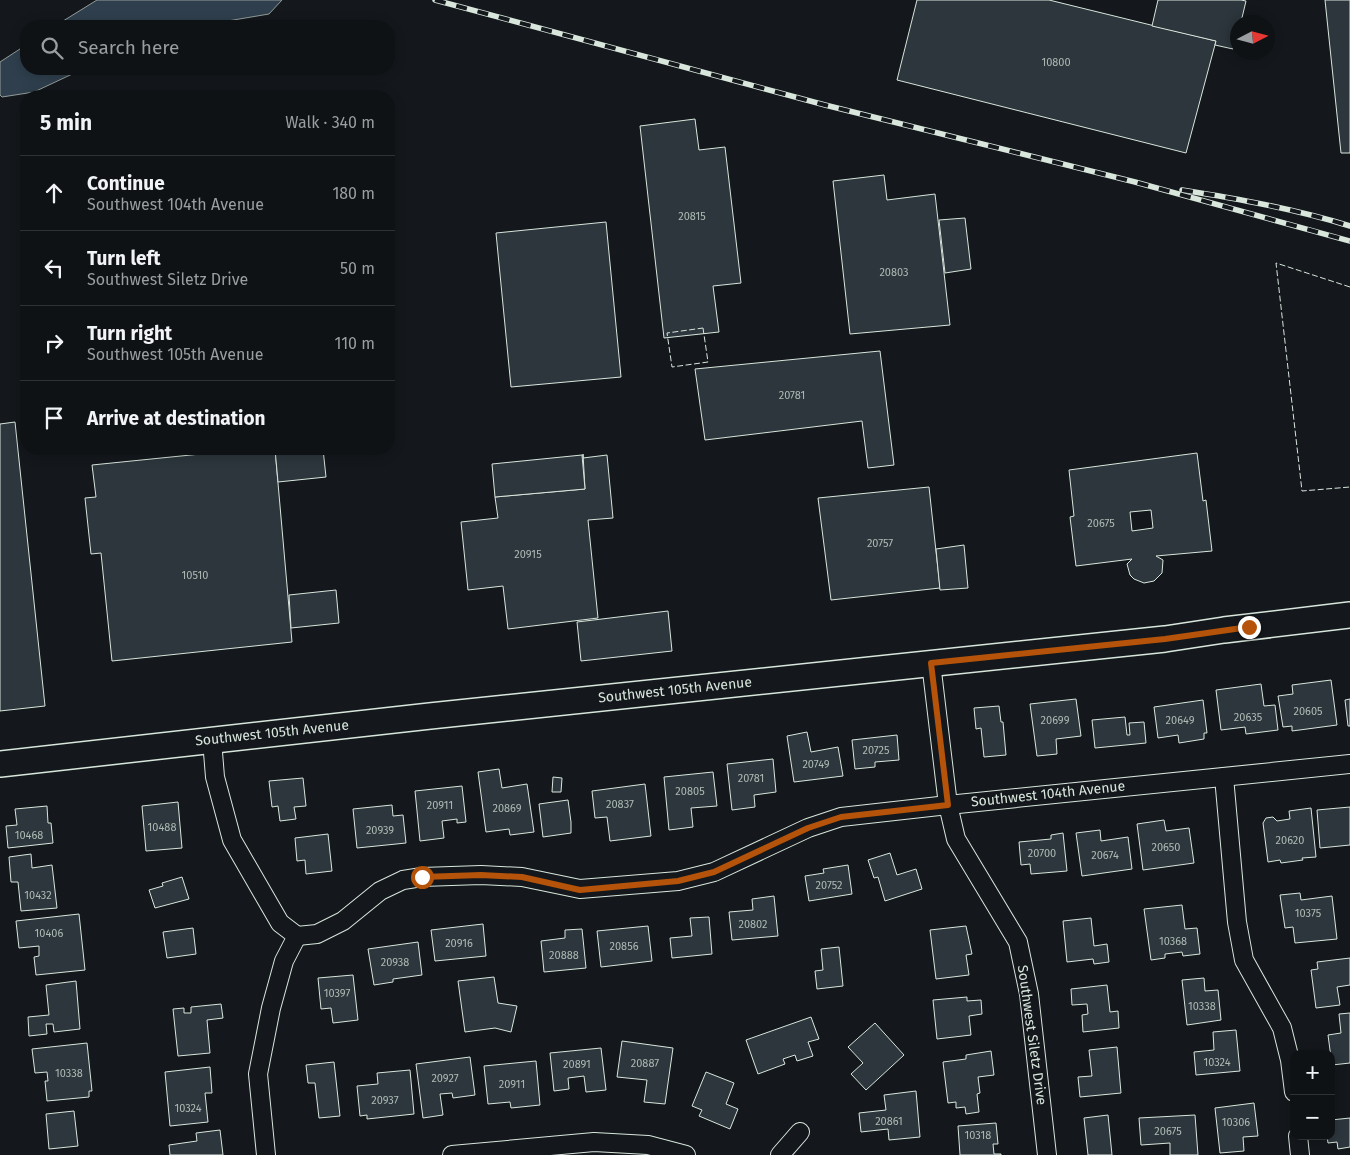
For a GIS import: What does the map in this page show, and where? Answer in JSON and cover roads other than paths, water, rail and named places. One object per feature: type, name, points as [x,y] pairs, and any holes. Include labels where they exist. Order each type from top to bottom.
[{"type":"street","name":"Southwest 105th Avenue","points":[[0,764],[1165,639],[1350,615]]},
{"type":"street","name":"Southwest Siletz Drive","points":[[931,663],[948,805],[956,839],[1018,942],[1029,994],[1047,1155]]},
{"type":"street","points":[[212,740],[215,777],[232,840],[280,923],[297,936],[284,961],[271,1008],[258,1074],[266,1155]]},
{"type":"street","name":"Southwest 104th Avenue","points":[[297,936],[317,934],[343,920],[380,891],[403,880],[422,877],[481,875],[522,877],[580,890],[678,881],[714,872],[808,828],[841,817],[1350,764]]},
{"type":"street","points":[[1224,777],[1237,922],[1244,960],[1282,1028],[1290,1060]]},
{"type":"street","points":[[780,1155],[800,1132]]},
{"type":"street","points":[[1298,1140],[1300,1155]]},
{"type":"street","points":[[452,1155],[594,1142],[648,1145],[686,1155]]},
{"type":"water","points":[[97,0],[282,0],[269,14],[234,20],[65,20]]},
{"type":"water","points":[[20,49],[20,75],[70,75],[38,90],[20,90],[20,94],[2,97],[0,95],[0,62]]},
{"type":"railway","points":[[435,0],[825,105],[1135,182],[1350,241]]},
{"type":"railway","points":[[1182,190],[1267,205],[1309,214],[1350,226]]}]
